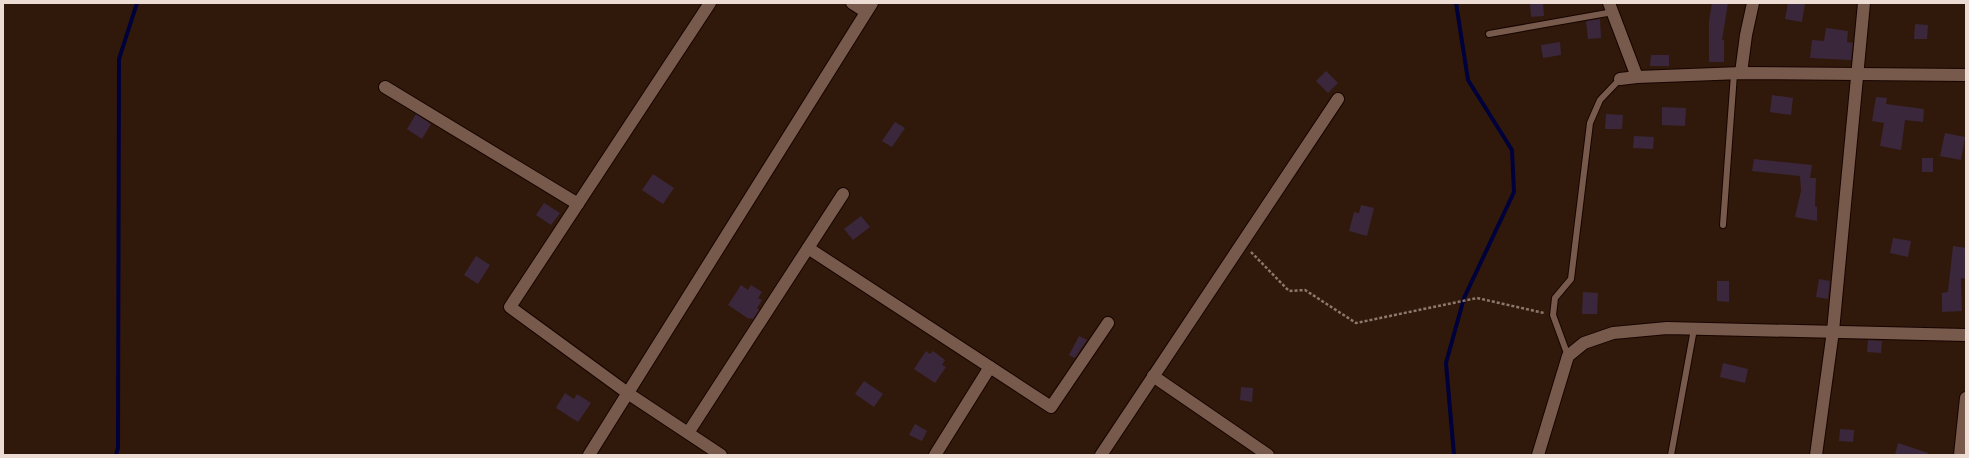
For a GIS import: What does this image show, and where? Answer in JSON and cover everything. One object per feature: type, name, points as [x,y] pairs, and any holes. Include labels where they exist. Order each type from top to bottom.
[{"type":"street","points":[[710,3],[510,307],[629,394],[722,455]]},
{"type":"street","points":[[589,455],[629,394],[869,8],[852,3]]},
{"type":"street","points":[[1737,73],[1753,3]]},
{"type":"street","points":[[1816,455],[1833,331],[1864,3]]},
{"type":"street","points":[[1611,8],[1637,77]]},
{"type":"street","points":[[1620,79],[1737,73],[1858,73],[1966,76]]},
{"type":"street","points":[[385,87],[578,204]]},
{"type":"street","points":[[1101,455],[1338,99]]},
{"type":"street","points":[[688,433],[842,194]]},
{"type":"street","points":[[808,248],[1051,407],[1108,323]]},
{"type":"street","points":[[1538,455],[1568,356],[1584,343],[1613,333],[1667,328],[1966,335]]},
{"type":"street","points":[[935,455],[990,367]]},
{"type":"street","points":[[1153,376],[1268,455]]},
{"type":"street","points":[[1960,455],[1966,398]]},
{"type":"lane","points":[[1490,34],[1611,8]]},
{"type":"lane","points":[[1723,225],[1737,73]]},
{"type":"lane","points":[[1568,356],[1553,315],[1555,298],[1571,279],[1590,123],[1600,100],[1620,79]]},
{"type":"lane","points":[[1672,455],[1694,329]]},
{"type":"path","points":[[1242,243],[1289,291],[1305,290],[1356,323],[1477,298],[1553,315]]},
{"type":"building","points":[[1530,3],[1543,3],[1544,16],[1531,17]]},
{"type":"building","points":[[1712,3],[1728,3],[1722,40],[1724,40],[1724,62],[1709,62],[1709,21]]},
{"type":"building","points":[[1788,3],[1805,3],[1802,22],[1785,19]]},
{"type":"building","points":[[1600,19],[1601,38],[1588,39],[1586,21]]},
{"type":"building","points":[[1915,24],[1928,25],[1927,39],[1914,39]]},
{"type":"building","points":[[1826,28],[1848,31],[1847,42],[1853,43],[1851,60],[1810,58],[1812,40],[1824,41]]},
{"type":"building","points":[[1560,42],[1561,55],[1543,58],[1541,45]]},
{"type":"building","points":[[1651,55],[1669,55],[1669,66],[1650,66]]},
{"type":"building","points":[[1326,71],[1338,83],[1328,93],[1316,81]]},
{"type":"building","points":[[1772,95],[1793,98],[1791,115],[1770,112]]},
{"type":"building","points":[[1876,97],[1887,98],[1886,104],[1924,109],[1923,122],[1905,120],[1901,150],[1880,146],[1884,123],[1872,121]]},
{"type":"building","points":[[1662,107],[1686,108],[1685,126],[1662,125]]},
{"type":"building","points":[[416,114],[431,124],[422,139],[407,129]]},
{"type":"building","points":[[1606,114],[1623,115],[1622,129],[1605,129]]},
{"type":"building","points":[[895,122],[905,128],[892,147],[882,141]]},
{"type":"building","points":[[1945,133],[1965,137],[1961,160],[1940,156]]},
{"type":"building","points":[[1634,136],[1654,137],[1653,149],[1633,148]]},
{"type":"building","points":[[1922,158],[1933,158],[1933,172],[1922,172]]},
{"type":"building","points":[[1754,159],[1812,165],[1810,178],[1816,178],[1815,206],[1817,207],[1817,221],[1795,217],[1801,191],[1800,176],[1752,171]]},
{"type":"building","points":[[653,174],[674,188],[663,204],[642,190]]},
{"type":"building","points":[[544,203],[560,213],[551,225],[536,215]]},
{"type":"building","points":[[1361,205],[1374,208],[1367,236],[1349,231],[1354,212],[1359,213]]},
{"type":"building","points":[[861,216],[870,227],[853,240],[844,229]]},
{"type":"building","points":[[1893,238],[1911,241],[1908,257],[1890,253]]},
{"type":"building","points":[[1953,246],[1966,248],[1966,279],[1961,278],[1962,311],[1942,312],[1942,293],[1948,292]]},
{"type":"building","points":[[476,256],[490,265],[478,284],[464,275]]},
{"type":"building","points":[[1819,279],[1830,281],[1828,299],[1816,297]]},
{"type":"building","points":[[1717,281],[1729,281],[1729,302],[1717,301]]},
{"type":"building","points":[[741,285],[748,290],[751,285],[762,292],[758,298],[762,300],[757,308],[759,310],[753,319],[749,319],[728,305]]},
{"type":"building","points":[[1583,292],[1598,293],[1597,314],[1582,314]]},
{"type":"building","points":[[1079,336],[1087,340],[1075,358],[1069,355]]},
{"type":"building","points":[[1868,340],[1882,341],[1881,353],[1867,352]]},
{"type":"building","points":[[926,351],[930,354],[933,351],[945,360],[942,365],[946,367],[935,383],[914,369]]},
{"type":"building","points":[[1723,363],[1748,369],[1745,383],[1720,377]]},
{"type":"building","points":[[864,381],[883,394],[874,407],[855,394]]},
{"type":"building","points":[[1241,387],[1253,388],[1252,402],[1240,400]]},
{"type":"building","points":[[565,393],[574,399],[577,394],[591,403],[578,422],[556,408]]},
{"type":"building","points":[[915,424],[927,431],[922,441],[909,435]]},
{"type":"building","points":[[1840,429],[1854,430],[1853,442],[1839,441]]},
{"type":"building","points":[[1898,443],[1928,453],[1927,455],[1895,455]]},
{"type":"waterway","points":[[116,455],[118,448],[119,59],[137,3]]},
{"type":"waterway","points":[[1454,455],[1446,363],[1464,298],[1514,192],[1512,150],[1468,80],[1456,3]]}]
